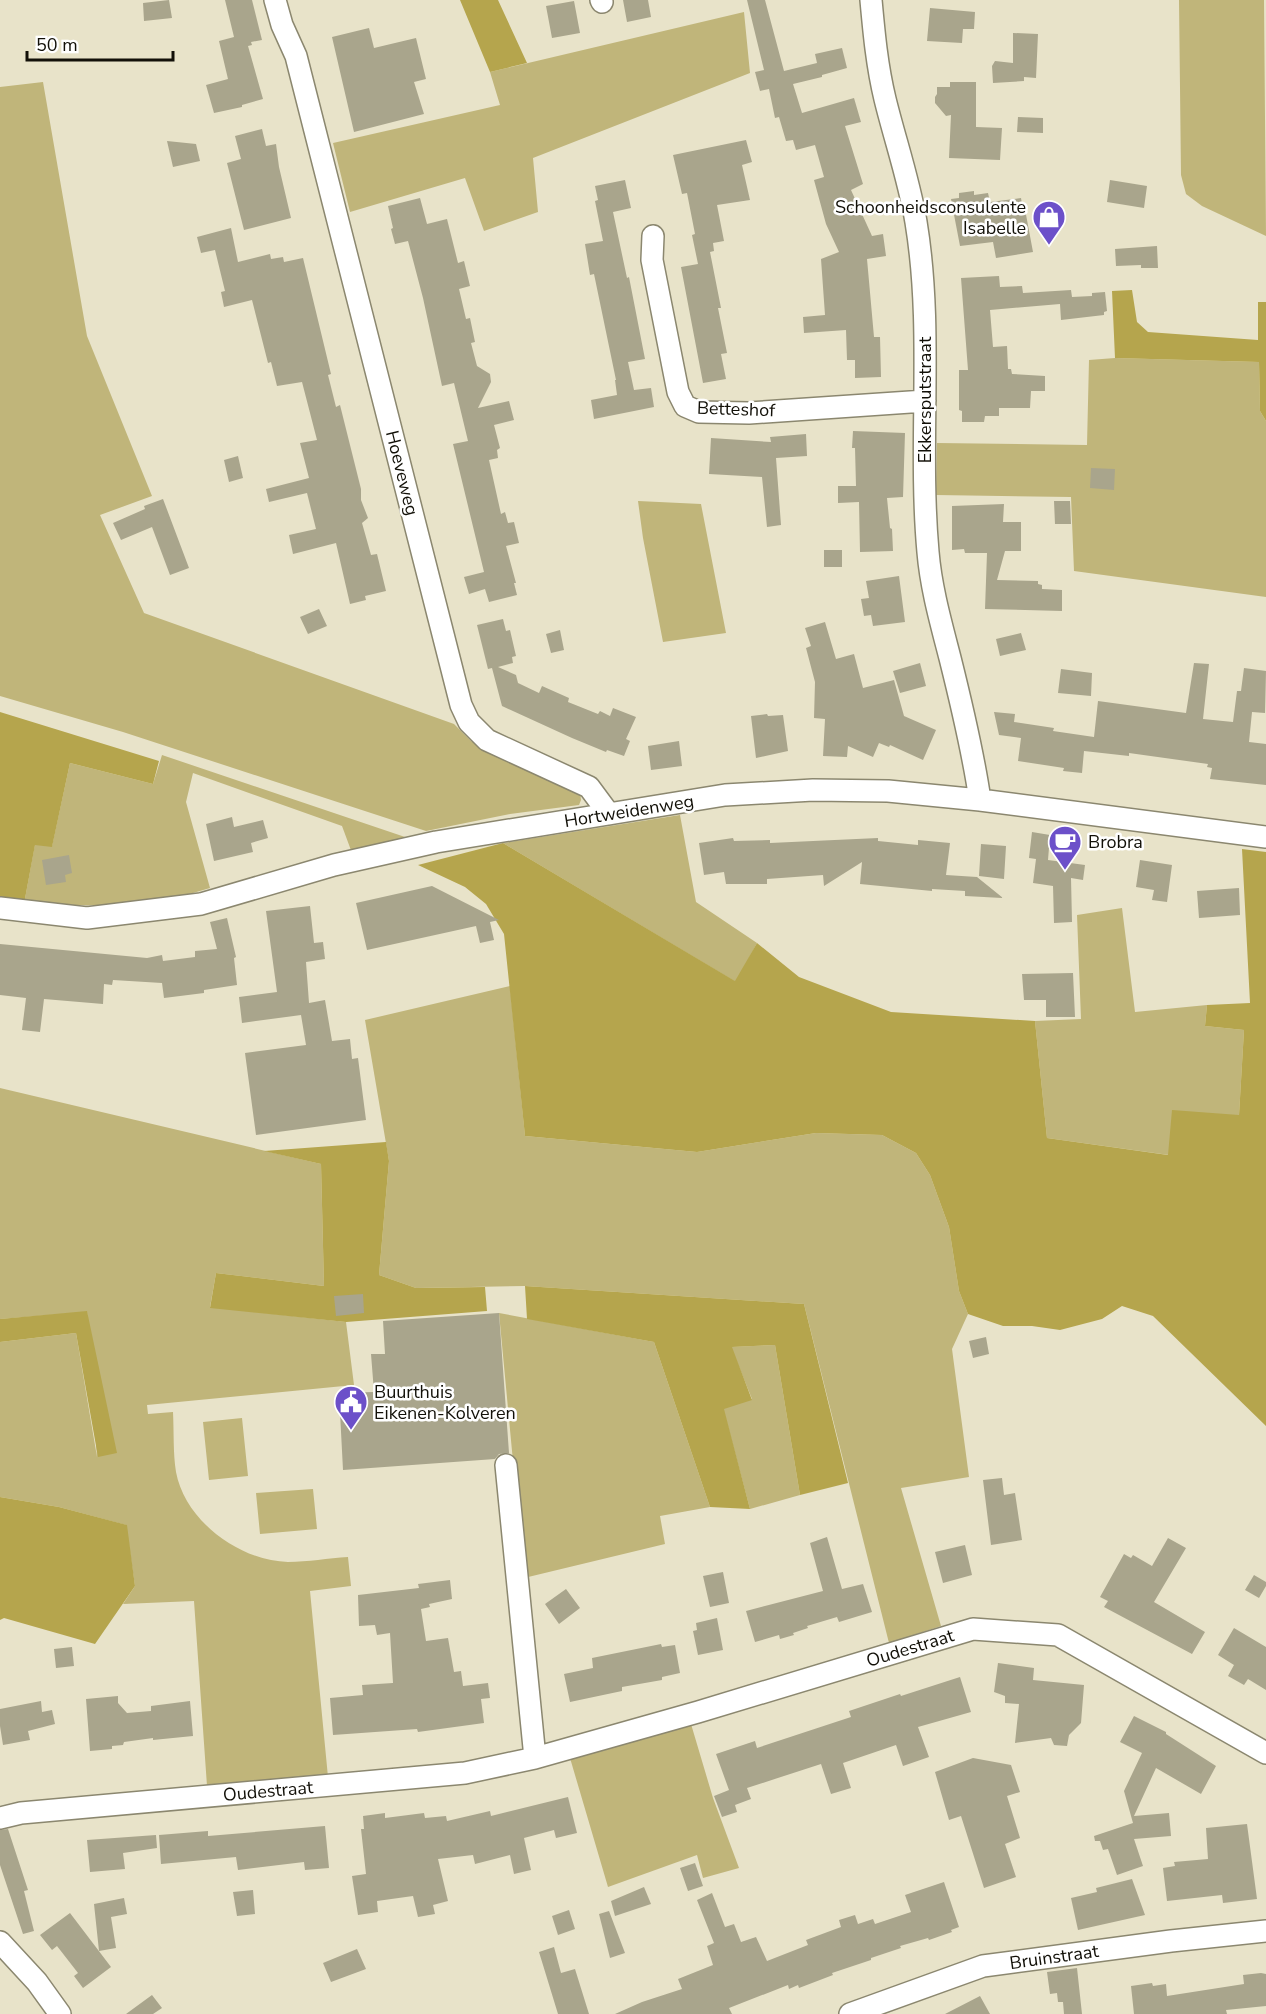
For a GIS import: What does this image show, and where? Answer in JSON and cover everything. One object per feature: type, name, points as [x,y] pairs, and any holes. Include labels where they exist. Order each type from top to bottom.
[{"type":"street","name":"Hoeveweg","points":[[275,0],[282,25],[296,56],[461,705],[469,722],[487,740],[589,787],[609,814]]},
{"type":"street","name":"Hoeveweg","points":[[291,0],[297,26],[296,56]]},
{"type":"street","name":"Ekkersputstraat","points":[[871,0],[875,42],[885,98],[907,176],[922,266],[928,554],[935,599],[973,750],[980,800]]},
{"type":"street","name":"Betteshof","points":[[652,236],[652,260],[678,392],[685,406],[699,412],[749,413],[925,401]]},
{"type":"street","name":"Hortweidenweg","points":[[0,908],[87,918],[201,904],[334,865],[436,842],[726,795],[813,790],[888,791],[980,800],[1266,837]]},
{"type":"street","points":[[506,1465],[535,1758]]},
{"type":"street","name":"Oudestraat","points":[[0,1818],[21,1813],[465,1773],[535,1758],[698,1712],[973,1629],[1058,1635],[1266,1753]]},
{"type":"street","name":"Bruinstraat","points":[[850,2014],[983,1966],[1266,1931]]},
{"type":"street","points":[[0,1942],[37,1982],[60,2014]]},
{"type":"shaded area","points":[[460,0],[498,0],[527,63],[490,72]]},
{"type":"shaded area","points":[[1179,0],[1264,0],[1266,236],[1202,206],[1186,194],[1181,175]]},
{"type":"shaded area","points":[[744,12],[750,73],[533,158],[538,212],[484,231],[465,178],[350,212],[333,143],[500,105],[490,72]]},
{"type":"shaded area","points":[[43,82],[87,336],[152,496],[100,515],[144,613],[454,724],[471,741],[494,754],[580,792],[579,805],[510,814],[426,831],[123,732],[0,696],[0,87]]},
{"type":"shaded area","points":[[1132,290],[1137,322],[1148,332],[1258,340],[1258,302],[1266,302],[1266,421],[1260,411],[1259,362],[1115,358],[1112,291]]},
{"type":"shaded area","points":[[1115,358],[1259,362],[1260,411],[1266,421],[1266,597],[1074,571],[1071,497],[936,495],[937,443],[1087,445],[1089,360]]},
{"type":"shaded area","points":[[638,501],[701,504],[726,633],[663,642]]},
{"type":"shaded area","points":[[0,712],[159,761],[153,784],[70,763],[52,847],[35,845],[24,904],[0,900]]},
{"type":"shaded area","points":[[162,755],[408,838],[352,853],[342,826],[193,773],[186,802],[210,888],[169,900],[130,906],[24,904],[35,844],[52,846],[70,763],[153,784]]},
{"type":"shaded area","points":[[680,815],[696,902],[757,943],[736,982],[503,843]]},
{"type":"shaded area","points":[[503,843],[735,981],[757,943],[799,977],[891,1012],[1035,1021],[1047,1138],[1168,1155],[1172,1110],[1239,1115],[1244,1030],[1205,1026],[1207,1005],[1250,1003],[1242,849],[1266,852],[1266,1426],[1153,1316],[1122,1306],[1102,1319],[1060,1330],[1032,1326],[1003,1326],[968,1314],[959,1291],[949,1227],[930,1175],[916,1153],[882,1135],[816,1133],[697,1152],[525,1136],[504,934],[486,904],[465,887],[418,865]]},
{"type":"shaded area","points":[[1122,908],[1135,1012],[1207,1005],[1205,1026],[1244,1030],[1239,1115],[1169,1155],[1047,1138],[1035,1021],[1081,1019],[1077,915]]},
{"type":"shaded area","points":[[510,986],[525,1136],[697,1152],[816,1133],[882,1135],[916,1153],[930,1175],[949,1227],[959,1291],[968,1314],[952,1349],[969,1477],[901,1488],[941,1626],[889,1643],[804,1304],[525,1286],[416,1288],[379,1275],[389,1161],[365,1020]]},
{"type":"shaded area","points":[[0,1088],[321,1164],[324,1286],[216,1273],[210,1307],[346,1322],[354,1385],[147,1405],[148,1414],[173,1412],[175,1465],[181,1490],[203,1522],[217,1535],[234,1546],[270,1560],[296,1562],[348,1557],[351,1586],[310,1591],[328,1777],[207,1786],[194,1601],[123,1604],[135,1586],[126,1525],[59,1507],[0,1497],[0,1342],[76,1333],[97,1457],[87,1312],[0,1319]]},
{"type":"shaded area","points":[[386,1142],[389,1161],[379,1275],[416,1288],[485,1287],[487,1311],[346,1322],[210,1308],[216,1273],[324,1286],[321,1164],[264,1151]]},
{"type":"shaded area","points":[[525,1286],[804,1304],[848,1483],[800,1495],[775,1345],[732,1347],[752,1400],[724,1409],[750,1509],[710,1507],[654,1342],[527,1319]]},
{"type":"shaded area","points":[[87,1311],[117,1453],[98,1457],[76,1333],[0,1342],[0,1319]]},
{"type":"shaded area","points":[[499,1313],[654,1342],[710,1507],[660,1516],[665,1544],[524,1578]]},
{"type":"shaded area","points":[[775,1345],[800,1495],[750,1509],[723,1408],[752,1399],[731,1347]]},
{"type":"shaded area","points":[[242,1418],[248,1476],[209,1480],[203,1422]]},
{"type":"shaded area","points":[[313,1489],[317,1529],[260,1534],[256,1493]]},
{"type":"shaded area","points":[[0,1497],[59,1507],[127,1525],[135,1586],[95,1644],[4,1618],[0,1620]]},
{"type":"shaded area","points":[[691,1724],[713,1798],[739,1868],[703,1878],[697,1855],[608,1887],[570,1758]]},
{"type":"building","points":[[169,0],[172,18],[144,21],[143,3]]},
{"type":"building","points":[[225,0],[252,0],[262,40],[251,42],[252,45],[248,46],[263,99],[242,105],[242,107],[214,113],[206,85],[228,79],[219,41],[234,37]]},
{"type":"building","points":[[623,0],[648,0],[651,17],[627,22]]},
{"type":"building","points":[[747,0],[765,0],[784,71],[817,63],[815,54],[842,48],[847,68],[793,84],[802,113],[854,98],[861,122],[845,126],[863,184],[851,190],[872,236],[883,234],[886,256],[867,259],[874,337],[880,337],[881,377],[855,378],[855,360],[847,360],[846,330],[804,333],[803,317],[825,315],[821,259],[839,252],[826,224],[814,180],[824,177],[815,145],[796,150],[793,140],[786,141],[779,117],[775,118],[769,89],[760,91],[755,72],[764,70]]},
{"type":"building","points":[[574,1],[580,33],[552,38],[546,6]]},
{"type":"building","points":[[930,8],[975,12],[974,29],[963,29],[962,43],[927,41]]},
{"type":"building","points":[[369,28],[374,48],[416,38],[426,79],[414,82],[424,114],[354,132],[332,37]]},
{"type":"building","points":[[1013,33],[1038,34],[1036,78],[1024,77],[1024,81],[993,83],[992,66],[995,61],[1013,63]]},
{"type":"building","points":[[950,82],[976,82],[976,127],[1002,128],[1000,160],[949,158],[951,115],[946,116],[935,103],[935,97],[937,87],[950,87]]},
{"type":"building","points":[[1018,117],[1043,118],[1043,133],[1017,132]]},
{"type":"building","points":[[262,129],[266,146],[276,144],[291,218],[244,230],[227,163],[241,159],[235,136]]},
{"type":"building","points":[[746,140],[752,162],[742,165],[750,200],[717,205],[724,241],[713,243],[714,251],[710,252],[727,353],[721,354],[726,379],[703,383],[681,267],[698,264],[692,235],[695,234],[687,193],[682,194],[673,155]]},
{"type":"building","points":[[167,141],[196,144],[200,161],[173,167]]},
{"type":"building","points":[[625,180],[631,208],[613,212],[627,278],[629,277],[645,359],[628,362],[634,390],[651,388],[654,407],[594,419],[591,400],[617,395],[616,380],[594,274],[590,275],[585,244],[603,241],[595,201],[598,200],[595,186]]},
{"type":"building","points":[[1110,180],[1147,186],[1144,208],[1107,202]]},
{"type":"building","points":[[974,191],[974,195],[988,193],[990,202],[1021,198],[1033,252],[996,258],[993,242],[960,246],[951,199],[959,198],[959,193]]},
{"type":"building","points":[[420,198],[427,224],[447,219],[458,263],[464,261],[470,286],[459,289],[466,319],[470,318],[475,342],[471,343],[477,366],[490,374],[491,382],[478,408],[509,401],[514,420],[494,425],[500,448],[497,450],[498,458],[489,460],[501,514],[505,512],[508,523],[514,522],[519,543],[506,546],[517,595],[489,602],[485,589],[469,594],[464,577],[484,572],[453,444],[468,441],[454,383],[442,386],[408,241],[395,244],[391,229],[393,228],[388,206]]},
{"type":"building","points":[[231,228],[238,262],[270,254],[271,259],[283,257],[284,262],[303,258],[331,374],[328,375],[336,407],[340,405],[361,489],[361,500],[368,518],[362,523],[371,555],[377,554],[386,591],[365,596],[366,600],[350,604],[336,543],[293,554],[289,535],[316,529],[307,493],[269,502],[266,489],[309,478],[300,443],[317,440],[302,382],[277,386],[271,362],[268,363],[252,300],[224,307],[221,292],[225,291],[215,250],[201,253],[197,237]]},
{"type":"building","points":[[1157,246],[1158,268],[1141,268],[1141,265],[1116,266],[1115,249]]},
{"type":"building","points":[[999,276],[1000,287],[1022,286],[1023,293],[1071,290],[1072,297],[1092,296],[1092,293],[1105,292],[1107,311],[1104,315],[1061,320],[1060,304],[990,310],[993,347],[1007,346],[1008,369],[1011,369],[1012,374],[1045,376],[1045,391],[1031,391],[1030,408],[999,408],[999,416],[985,416],[984,422],[962,422],[962,411],[959,410],[959,370],[968,370],[961,278]]},
{"type":"building","points":[[853,431],[905,433],[903,497],[887,498],[893,551],[860,552],[859,502],[838,503],[838,486],[856,486],[855,448],[852,448]]},
{"type":"building","points":[[806,434],[807,456],[776,458],[781,525],[767,527],[762,477],[709,474],[711,438],[771,442],[770,437]]},
{"type":"building","points":[[238,456],[243,478],[229,482],[224,460]]},
{"type":"building","points":[[1091,468],[1115,469],[1114,490],[1090,488]]},
{"type":"building","points":[[163,499],[189,568],[170,575],[152,527],[121,540],[113,523],[145,509],[144,506]]},
{"type":"building","points":[[1054,501],[1070,501],[1071,524],[1055,524]]},
{"type":"building","points":[[1004,504],[1003,522],[1021,522],[1021,551],[1005,551],[997,580],[1038,581],[1042,589],[1062,590],[1062,611],[985,609],[987,553],[965,553],[964,549],[952,550],[952,506]]},
{"type":"building","points":[[824,550],[842,550],[842,567],[824,567]]},
{"type":"building","points":[[899,576],[905,622],[873,626],[871,615],[864,616],[861,599],[869,598],[866,581]]},
{"type":"building","points":[[319,609],[327,626],[308,634],[300,617]]},
{"type":"building","points":[[503,619],[506,631],[510,630],[516,656],[512,657],[513,663],[498,667],[516,675],[518,683],[539,693],[542,686],[569,698],[568,702],[598,714],[600,711],[610,716],[613,708],[636,717],[626,739],[630,741],[624,756],[607,750],[606,752],[502,706],[492,668],[488,669],[477,625]]},
{"type":"building","points":[[825,622],[836,659],[854,654],[863,688],[894,680],[904,716],[936,730],[923,760],[890,745],[889,747],[879,743],[873,757],[848,746],[847,757],[823,756],[825,719],[814,718],[815,682],[806,648],[811,646],[805,628]]},
{"type":"building","points":[[560,630],[564,650],[551,653],[546,634]]},
{"type":"building","points":[[1021,633],[1026,650],[1000,656],[996,639]]},
{"type":"building","points":[[920,663],[926,686],[900,693],[893,671]]},
{"type":"building","points":[[1194,663],[1209,664],[1203,719],[1233,722],[1237,691],[1241,691],[1244,668],[1266,671],[1265,713],[1252,712],[1249,742],[1266,744],[1266,785],[1210,779],[1212,768],[1207,767],[1208,764],[1129,753],[1129,756],[1084,751],[1082,773],[1063,771],[1064,768],[1018,761],[1021,738],[999,735],[994,712],[1015,714],[1014,722],[1094,737],[1098,701],[1186,713]]},
{"type":"building","points":[[1061,669],[1092,673],[1091,696],[1058,693]]},
{"type":"building","points":[[767,714],[768,716],[783,715],[788,751],[756,758],[751,716]]},
{"type":"building","points":[[679,741],[682,766],[651,770],[648,746]]},
{"type":"building","points":[[232,817],[234,827],[263,820],[268,838],[251,843],[253,852],[214,861],[206,824]]},
{"type":"building","points":[[1032,832],[1050,835],[1048,860],[1085,865],[1083,880],[1071,878],[1072,922],[1054,923],[1053,886],[1033,883],[1036,859],[1029,858]]},
{"type":"building","points":[[733,838],[734,841],[770,840],[770,843],[878,838],[878,841],[918,845],[918,840],[950,843],[946,875],[977,877],[1003,898],[965,896],[965,891],[932,889],[932,891],[860,884],[862,862],[824,886],[823,875],[767,879],[767,884],[726,884],[724,872],[704,875],[699,843]]},
{"type":"building","points":[[981,844],[1006,846],[1004,879],[979,876]]},
{"type":"building","points":[[69,855],[72,873],[65,875],[66,882],[46,885],[42,860]]},
{"type":"building","points":[[1140,860],[1172,865],[1167,902],[1152,900],[1154,890],[1136,887]]},
{"type":"building","points":[[432,886],[499,920],[490,922],[494,940],[480,943],[476,926],[367,950],[356,903]]},
{"type":"building","points":[[1239,888],[1240,915],[1199,918],[1197,891]]},
{"type":"building","points":[[310,906],[314,943],[323,942],[325,959],[306,962],[309,1003],[325,1000],[332,1041],[350,1039],[352,1059],[358,1058],[366,1120],[256,1135],[245,1053],[306,1045],[301,1015],[242,1023],[239,997],[277,992],[266,911]]},
{"type":"building","points":[[227,918],[236,957],[234,958],[237,985],[204,990],[204,993],[164,998],[162,983],[113,980],[112,985],[104,984],[103,1004],[44,999],[40,1032],[22,1030],[26,998],[0,995],[0,944],[147,958],[162,955],[163,961],[195,957],[195,951],[217,949],[210,922]]},
{"type":"building","points":[[1073,973],[1075,1017],[1046,1017],[1046,1000],[1024,1000],[1022,974]]},
{"type":"building","points":[[363,1294],[364,1313],[336,1316],[334,1296]]},
{"type":"building","points":[[499,1313],[509,1453],[499,1454],[495,1459],[343,1470],[339,1393],[374,1392],[371,1354],[385,1354],[383,1321]]},
{"type":"building","points":[[986,1337],[989,1354],[973,1358],[969,1341]]},
{"type":"building","points":[[1002,1478],[1004,1495],[1015,1493],[1022,1540],[991,1545],[983,1480]]},
{"type":"building","points":[[827,1537],[842,1589],[863,1584],[872,1612],[839,1622],[837,1617],[807,1626],[808,1628],[793,1633],[794,1635],[780,1639],[779,1635],[755,1642],[746,1611],[823,1591],[810,1543]]},
{"type":"building","points":[[1168,1538],[1186,1548],[1154,1602],[1205,1632],[1192,1654],[1104,1607],[1108,1601],[1100,1597],[1124,1554],[1131,1558],[1133,1555],[1152,1566]]},
{"type":"building","points":[[965,1545],[972,1575],[943,1583],[935,1552]]},
{"type":"building","points":[[723,1572],[729,1603],[710,1607],[703,1576]]},
{"type":"building","points":[[1254,1575],[1266,1582],[1259,1598],[1245,1590]]},
{"type":"building","points":[[450,1580],[452,1599],[429,1604],[430,1607],[421,1609],[426,1641],[448,1638],[454,1672],[461,1671],[463,1686],[488,1683],[490,1698],[481,1699],[484,1723],[418,1732],[417,1729],[333,1735],[330,1698],[363,1695],[362,1685],[393,1683],[390,1633],[377,1635],[375,1625],[359,1626],[358,1595],[419,1588],[418,1584]]},
{"type":"building","points":[[566,1589],[580,1608],[559,1624],[545,1604]]},
{"type":"building","points":[[717,1618],[723,1650],[698,1655],[693,1631],[697,1630],[696,1623]]},
{"type":"building","points":[[1234,1628],[1266,1647],[1266,1690],[1248,1679],[1244,1685],[1228,1676],[1234,1665],[1218,1655]]},
{"type":"building","points":[[661,1644],[662,1647],[675,1645],[680,1673],[662,1677],[662,1680],[622,1687],[622,1691],[570,1702],[564,1674],[593,1668],[592,1658]]},
{"type":"building","points":[[72,1647],[74,1666],[56,1668],[54,1649]]},
{"type":"building","points":[[998,1663],[1034,1668],[1033,1680],[1084,1685],[1081,1723],[1069,1735],[1067,1746],[1054,1745],[1051,1738],[1015,1743],[1019,1704],[1005,1703],[1005,1696],[994,1692]]},
{"type":"building","points":[[960,1677],[971,1712],[918,1727],[929,1757],[903,1766],[896,1745],[843,1763],[851,1788],[831,1794],[821,1764],[747,1788],[751,1799],[735,1805],[737,1812],[722,1817],[714,1796],[729,1790],[716,1754],[755,1741],[757,1748],[851,1717],[849,1711]]},
{"type":"building","points":[[118,1696],[118,1703],[127,1713],[151,1711],[151,1706],[190,1701],[193,1736],[124,1742],[123,1745],[112,1746],[112,1749],[90,1751],[86,1699]]},
{"type":"building","points":[[41,1701],[42,1712],[52,1710],[55,1724],[28,1731],[30,1740],[3,1745],[0,1709]]},
{"type":"building","points":[[1134,1716],[1166,1732],[1216,1766],[1201,1794],[1156,1768],[1134,1816],[1169,1813],[1171,1836],[1134,1839],[1143,1866],[1117,1875],[1108,1849],[1103,1850],[1100,1841],[1095,1841],[1094,1836],[1133,1823],[1124,1791],[1142,1753],[1120,1742]]},
{"type":"building","points":[[973,1758],[1011,1765],[1020,1792],[1007,1796],[1020,1838],[1005,1844],[1016,1877],[984,1888],[961,1816],[949,1820],[935,1772]]},
{"type":"building","points":[[568,1797],[577,1833],[556,1838],[554,1830],[524,1838],[531,1870],[514,1874],[510,1855],[475,1864],[473,1855],[438,1859],[448,1901],[433,1905],[435,1914],[418,1917],[413,1896],[377,1901],[378,1912],[358,1915],[352,1876],[366,1874],[361,1829],[364,1829],[363,1816],[385,1813],[385,1818],[424,1813],[425,1818],[446,1816],[447,1821],[490,1811],[491,1816]]},
{"type":"building","points":[[1247,1824],[1257,1899],[1223,1903],[1222,1895],[1167,1901],[1163,1868],[1175,1866],[1174,1862],[1208,1859],[1206,1828]]},
{"type":"building","points":[[325,1826],[329,1868],[305,1870],[304,1862],[238,1870],[236,1857],[161,1864],[159,1835],[208,1831],[208,1836]]},
{"type":"building","points":[[8,1829],[28,1890],[24,1891],[34,1931],[23,1934],[0,1865],[0,1830]]},
{"type":"building","points":[[156,1835],[157,1848],[123,1853],[125,1869],[90,1872],[87,1840]]},
{"type":"building","points":[[695,1863],[703,1886],[688,1891],[680,1868]]},
{"type":"building","points":[[1132,1879],[1145,1915],[1078,1930],[1071,1898],[1097,1892],[1096,1888]]},
{"type":"building","points":[[944,1882],[959,1927],[951,1930],[952,1932],[900,1946],[901,1948],[832,1973],[833,1975],[799,1988],[798,1985],[789,1989],[788,1985],[729,2008],[732,2014],[615,2014],[642,2002],[682,1989],[678,1979],[713,1965],[707,1946],[714,1943],[697,1900],[712,1893],[725,1927],[734,1924],[741,1942],[756,1937],[767,1961],[808,1945],[806,1940],[841,1927],[839,1920],[855,1915],[858,1924],[873,1919],[875,1924],[911,1912],[905,1895]]},
{"type":"building","points":[[644,1887],[651,1904],[615,1916],[611,1901]]},
{"type":"building","points":[[253,1890],[255,1914],[237,1916],[233,1892]]},
{"type":"building","points":[[124,1898],[127,1914],[111,1917],[116,1948],[99,1951],[94,1904]]},
{"type":"building","points":[[569,1910],[575,1929],[558,1935],[552,1916]]},
{"type":"building","points":[[609,1911],[625,1953],[610,1958],[599,1914]]},
{"type":"building","points":[[70,1913],[111,1967],[83,1988],[74,1976],[78,1973],[57,1946],[52,1950],[40,1935]]},
{"type":"building","points":[[554,1947],[561,1973],[575,1969],[589,2014],[558,2014],[539,1952]]},
{"type":"building","points":[[357,1949],[366,1969],[331,1982],[323,1963]]},
{"type":"building","points":[[1077,1968],[1082,2014],[1064,2014],[1063,2002],[1058,2002],[1057,1993],[1050,1994],[1047,1972]]},
{"type":"building","points":[[1266,1974],[1266,2006],[1226,2010],[1227,2014],[1134,2014],[1131,1986],[1166,1984],[1167,1996],[1244,1984],[1243,1975]]},
{"type":"building","points":[[152,1995],[162,2008],[153,2014],[126,2014]]},
{"type":"building","points":[[980,1996],[990,2014],[945,2014]]},
{"type":"place","name":"Schoonheidsconsulente Isabelle","points":[[1049,246]]},
{"type":"place","name":"Brobra","points":[[1065,871]]},
{"type":"place","name":"Buurthuis Eikenen-Kolveren","points":[[351,1431]]}]
